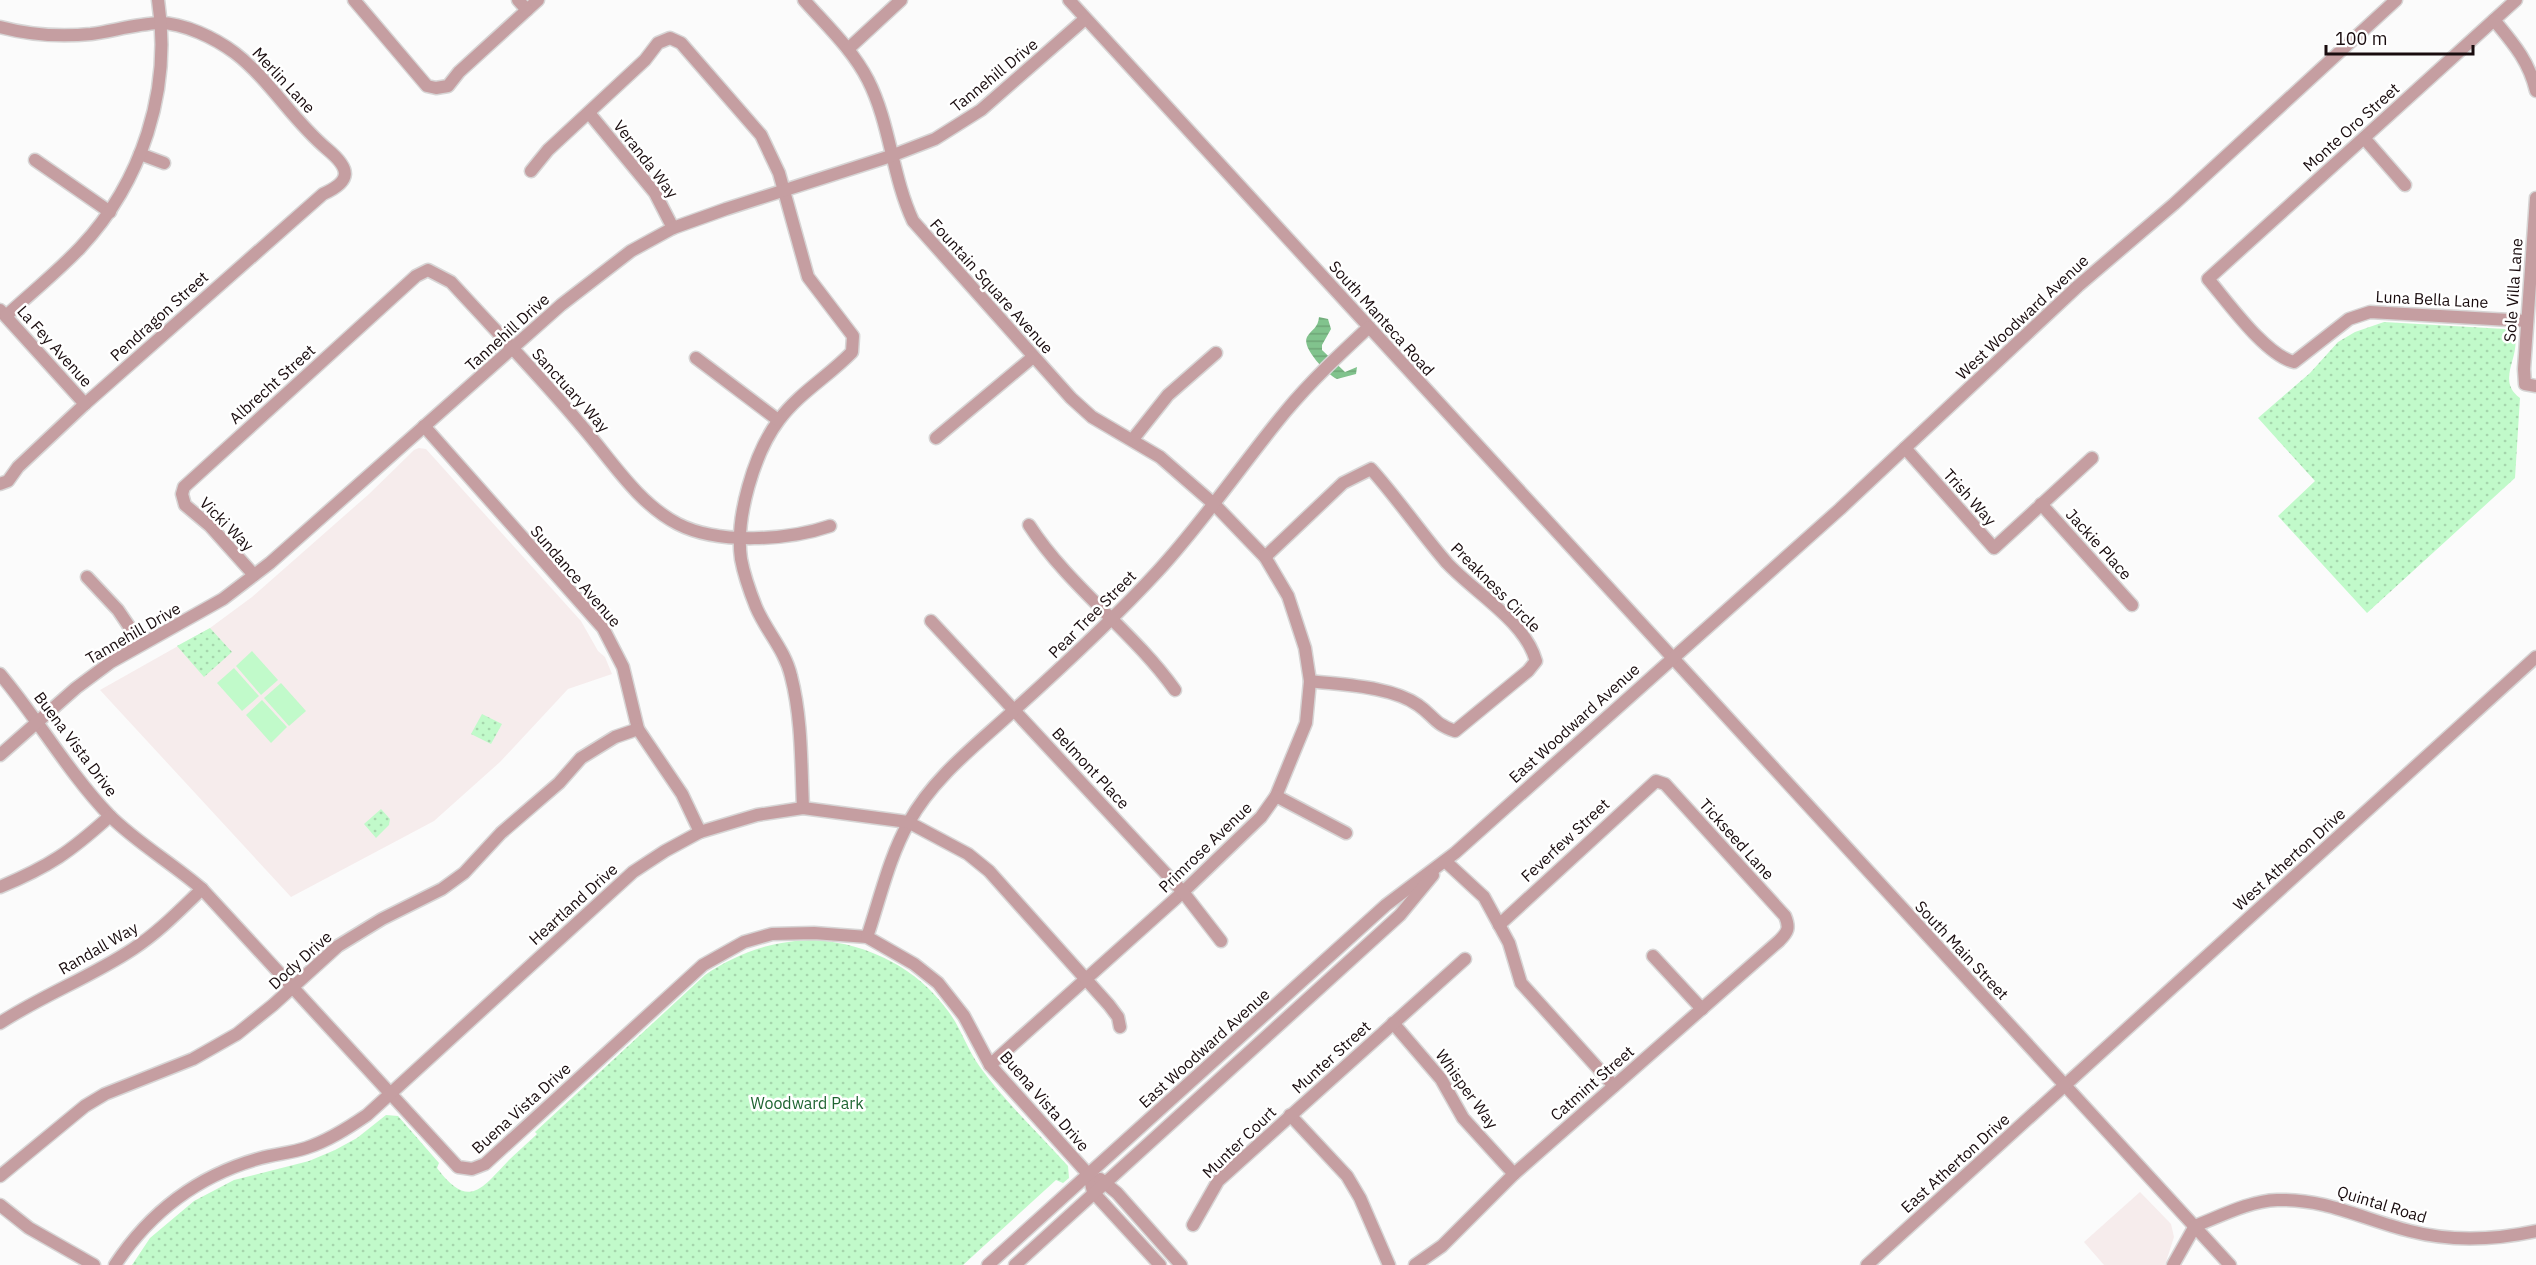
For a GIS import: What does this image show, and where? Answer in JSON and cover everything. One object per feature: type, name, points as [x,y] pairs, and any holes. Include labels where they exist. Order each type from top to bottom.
[{"type":"street","points":[[3,313],[78,249],[110,212],[140,154],[158,91],[161,23],[158,0]]},
{"type":"street","points":[[354,0],[427,86],[436,88],[448,86],[459,72],[538,0]]},
{"type":"street","points":[[518,0],[527,10]]},
{"type":"street","name":"Fountain Square Avenue","points":[[804,0],[848,49],[869,82],[902,197],[913,221],[1033,357],[1092,417],[1133,439],[1160,457],[1215,505]]},
{"type":"street","points":[[848,49],[900,0]]},
{"type":"street","name":"South Manteca Road","points":[[1069,0],[1671,658]]},
{"type":"street","name":"West Woodward Avenue","points":[[1671,658],[1857,494],[2109,258],[2189,190],[2396,0]]},
{"type":"street","name":"Monte Oro Street","points":[[2208,279],[2516,0]]},
{"type":"street","name":"Tannehill Drive","points":[[0,755],[76,688],[141,644],[190,619],[254,575],[591,280],[631,251],[673,228],[891,156],[935,139],[961,124],[1026,73],[1085,19]]},
{"type":"street","points":[[2494,20],[2522,53],[2531,71],[2536,91]]},
{"type":"street","name":"Merlin Lane","points":[[0,27],[50,36],[90,34],[161,23],[201,34],[235,53],[319,143],[337,157],[345,171],[345,178]]},
{"type":"street","points":[[531,171],[548,150],[645,60],[658,43],[670,38],[681,43],[761,135],[779,173],[808,278],[853,336],[852,352],[803,394],[778,420],[766,441],[749,483],[741,537],[741,558],[756,608],[786,660],[792,677],[798,714],[803,808]]},
{"type":"street","name":"Veranda Way","points":[[588,113],[655,193],[673,228]]},
{"type":"street","points":[[2364,138],[2405,185]]},
{"type":"street","points":[[140,154],[164,163]]},
{"type":"street","points":[[35,160],[110,212]]},
{"type":"street","name":"Pendragon Street","points":[[0,484],[8,481],[18,467],[85,404],[322,194],[339,187],[345,178]]},
{"type":"street","name":"Sole Villa Lane","points":[[2530,385],[2528,321],[2536,198]]},
{"type":"street","name":"Sanctuary Way","points":[[388,301],[416,276],[428,270],[451,282],[579,422],[644,499],[662,515],[697,531],[741,537],[803,535],[830,526]]},
{"type":"street","name":"Luna Bella Lane","points":[[2208,279],[2271,349],[2284,360],[2294,362],[2349,319],[2370,312],[2528,321]]},
{"type":"street","name":"Albrecht Street","points":[[182,494],[189,481],[388,301]]},
{"type":"street","name":"La Fey Avenue","points":[[3,313],[85,404]]},
{"type":"street","name":"Pear Tree Street","points":[[867,937],[908,822],[942,777],[1112,619],[1215,505],[1286,412],[1321,372],[1369,327]]},
{"type":"street","points":[[1133,439],[1168,395],[1216,353]]},
{"type":"street","points":[[936,438],[1033,357]]},
{"type":"street","points":[[696,358],[778,420]]},
{"type":"street","name":"Sundance Avenue","points":[[424,426],[603,628],[623,668],[638,729],[682,794],[700,832]]},
{"type":"street","name":"Trish Way","points":[[1905,448],[1994,548],[2092,458]]},
{"type":"street","name":"Preakness Circle","points":[[1264,557],[1343,483],[1371,469],[1458,575],[1511,622],[1531,644],[1536,661],[1528,671],[1455,731],[1439,725],[1417,704],[1371,687],[1310,681]]},
{"type":"street","name":"Vicki Way","points":[[182,494],[185,505],[210,526],[254,575]]},
{"type":"street","name":"Jackie Place","points":[[2041,504],[2132,605]]},
{"type":"street","name":"Primrose Avenue","points":[[990,1065],[1183,892],[1262,817],[1276,796],[1306,723],[1310,681],[1305,648],[1288,596],[1264,557],[1215,505]]},
{"type":"street","points":[[1029,525],[1049,555],[1146,652],[1175,690]]},
{"type":"street","points":[[87,577],[118,610],[141,644]]},
{"type":"street","name":"Belmont Place","points":[[931,621],[1183,892],[1221,941]]},
{"type":"street","name":"West Atherton Drive","points":[[2065,1085],[2536,657]]},
{"type":"street","name":"East Woodward Avenue","points":[[988,1265],[1386,905],[1445,861],[1671,658]]},
{"type":"street","name":"South Main Street","points":[[1671,658],[2230,1265]]},
{"type":"street","name":"Buena Vista Drive","points":[[0,674],[39,722],[85,787],[110,816],[136,840],[172,864],[202,889],[458,1167],[466,1169],[485,1164],[526,1129],[672,993],[725,951],[744,942],[786,933],[867,937],[908,959],[938,983],[964,1016],[990,1065],[1089,1175],[1106,1181],[1181,1265]]},
{"type":"street","name":"Dody Drive","points":[[0,1176],[85,1106],[105,1094],[215,1048],[237,1034],[294,987],[338,946],[382,919],[442,889],[464,873],[501,833],[559,783],[581,758],[615,737],[638,729]]},
{"type":"street","name":"Feverfew Street","points":[[1499,924],[1656,781]]},
{"type":"street","name":"Tickseed Lane","points":[[1656,781],[1665,784],[1785,916],[1789,925]]},
{"type":"street","points":[[1276,796],[1346,833]]},
{"type":"street","name":"Heartland Drive","points":[[115,1265],[139,1231],[166,1206],[194,1186],[236,1166],[325,1141],[367,1115],[633,872],[665,850],[700,832],[757,815],[803,808],[908,822],[968,854],[989,871],[1113,1011],[1120,1027]]},
{"type":"street","points":[[0,887],[53,863],[74,849],[110,816]]},
{"type":"street","points":[[1445,861],[1484,897],[1509,943],[1521,983],[1614,1086]]},
{"type":"street","name":"East Woodward Avenue","points":[[1015,1265],[1400,915],[1445,861]]},
{"type":"street","name":"Randall Way","points":[[0,1023],[32,1002],[132,950],[159,930],[202,889]]},
{"type":"street","name":"Catmint Street","points":[[1415,1265],[1442,1246],[1514,1174],[1779,941],[1787,933],[1789,925]]},
{"type":"street","points":[[1653,956],[1702,1009]]},
{"type":"street","points":[[1393,1023],[1465,959]]},
{"type":"street","name":"Munter Street","points":[[1290,1116],[1393,1023]]},
{"type":"street","name":"Whisper Way","points":[[1393,1023],[1442,1079],[1463,1118],[1514,1174]]},
{"type":"street","name":"East Atherton Drive","points":[[1867,1265],[2065,1085]]},
{"type":"street","points":[[1290,1116],[1347,1176],[1360,1198],[1389,1265]]},
{"type":"street","name":"Munter Court","points":[[1193,1224],[1218,1181],[1290,1116]]},
{"type":"street","name":"Buena Vista Drive","points":[[1089,1175],[1093,1192],[1160,1265]]},
{"type":"street","name":"Quintal Road","points":[[2195,1226],[2235,1210],[2278,1200],[2313,1202],[2348,1210],[2429,1236],[2486,1239],[2536,1231]]},
{"type":"street","points":[[0,1205],[29,1228],[94,1265]]},
{"type":"street","points":[[2173,1265],[2195,1226]]},
{"type":"shaded area","points":[[1319,317],[1328,319],[1331,329],[1322,345],[1322,350],[1345,372],[1357,367],[1356,374],[1337,379],[1311,354],[1306,342],[1307,337],[1316,326]]},
{"type":"shaded area","points":[[426,449],[581,621],[598,651],[605,657],[612,674],[568,689],[500,762],[434,821],[291,897],[100,690],[210,628],[252,597],[369,494],[414,450]]},
{"type":"shaded area","points":[[2140,1192],[2171,1224],[2174,1237],[2165,1265],[2104,1265],[2084,1242]]},
{"type":"green space","points":[[2384,322],[2505,329],[2514,333],[2516,342],[2509,376],[2513,391],[2520,398],[2515,478],[2367,613],[2278,516],[2315,481],[2258,418],[2310,373],[2338,342],[2355,332]]},
{"type":"green space","points":[[210,628],[232,652],[204,677],[177,646]]},
{"type":"green space","points":[[252,651],[278,680],[261,695],[236,666]]},
{"type":"green space","points":[[234,668],[259,696],[242,711],[217,683]]},
{"type":"green space","points":[[281,683],[306,711],[289,726],[264,698]]},
{"type":"green space","points":[[262,700],[287,727],[271,743],[246,715]]},
{"type":"green space","points":[[482,714],[502,724],[491,744],[471,734]]},
{"type":"green space","points":[[381,809],[390,819],[389,825],[376,838],[364,824]]},
{"type":"green space","name":"Woodward Park","points":[[816,940],[836,942],[873,953],[907,971],[922,982],[953,1018],[975,1060],[990,1080],[1068,1166],[1069,1178],[1063,1183],[1056,1180],[963,1265],[132,1265],[150,1238],[194,1201],[234,1180],[309,1161],[335,1150],[357,1138],[386,1115],[398,1116],[439,1163],[437,1168],[448,1181],[458,1189],[467,1192],[475,1191],[491,1179],[537,1134],[535,1132],[705,975],[731,960],[758,949],[786,942]]}]
